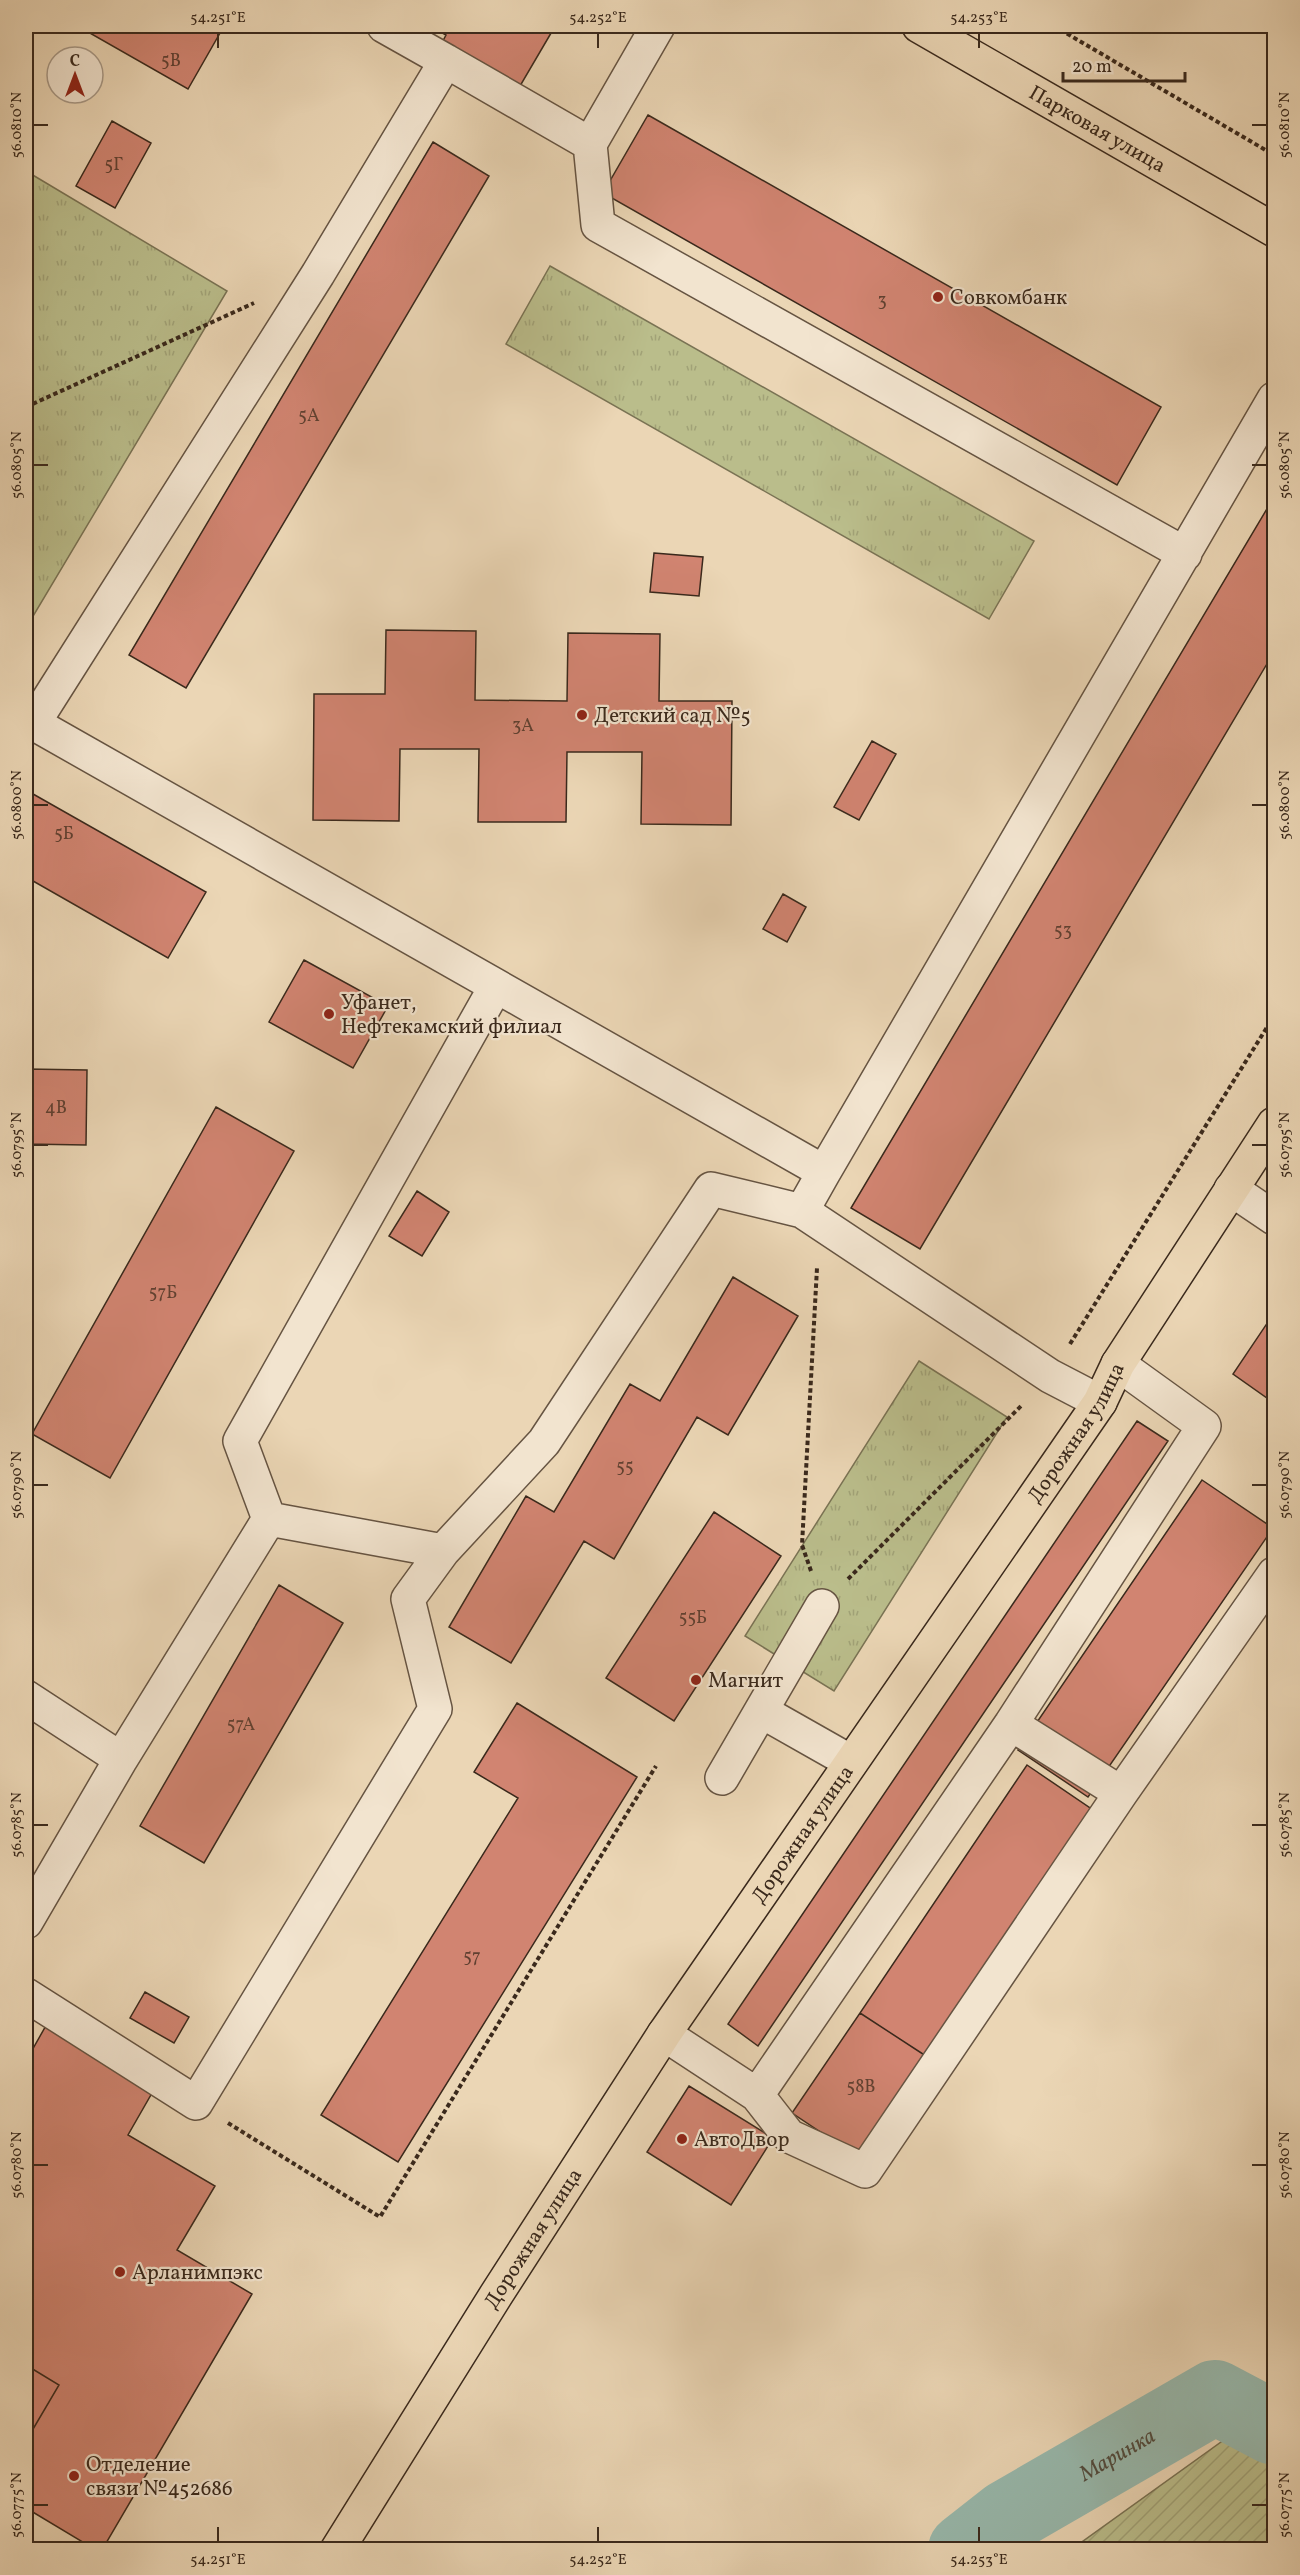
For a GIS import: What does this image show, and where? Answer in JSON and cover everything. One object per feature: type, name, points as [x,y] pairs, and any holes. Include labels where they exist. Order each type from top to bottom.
[{"type":"main road","name":"Парковая улица","points":[[920,26],[1275,230]]},
{"type":"main road","name":"Дорожная улица","points":[[338,2549],[496,2295],[664,2034],[1100,1402],[1118,1364],[1275,1124]]},
{"type":"lane","points":[[384,26],[590,144]]},
{"type":"lane","points":[[658,26],[590,144],[598,225],[1185,554]]},
{"type":"lane","points":[[446,61],[318,274],[29,721],[824,1172]]},
{"type":"lane","points":[[802,1211],[1275,399]]},
{"type":"lane","points":[[269,1519],[240,1441],[496,986]]},
{"type":"lane","points":[[26,1995],[196,2103],[435,1709],[408,1599],[443,1551],[544,1442],[711,1189],[802,1211],[1050,1376],[1100,1402]]},
{"type":"lane","points":[[1232,1190],[1271,1208]]},
{"type":"lane","points":[[757,2095],[1011,1724],[1204,1426],[1118,1364]]},
{"type":"lane","points":[[269,1519],[443,1551]]},
{"type":"lane","points":[[26,1922],[121,1759],[269,1519]]},
{"type":"lane","points":[[664,2034],[757,2095],[789,2136],[865,2171],[1121,1793],[1275,1574]]},
{"type":"lane","points":[[722,1778],[822,1606]]},
{"type":"lane","points":[[26,1696],[121,1759]]},
{"type":"lane","points":[[761,1711],[851,1762]]},
{"type":"lane","points":[[1011,1724],[1121,1793]]},
{"type":"path","points":[[1054,26],[1275,155]]},
{"type":"path","points":[[26,407],[264,298]]},
{"type":"path","points":[[817,1268],[802,1545],[822,1606],[1050,1376],[1275,1016]]},
{"type":"path","points":[[196,2103],[380,2217],[656,1766]]},
{"type":"green space","points":[[26,171],[227,291],[26,628]]},
{"type":"green space","points":[[550,266],[1034,541],[989,619],[506,344]]},
{"type":"green space","points":[[919,1361],[1007,1417],[834,1691],[745,1636]]},
{"type":"green space","points":[[1274,2404],[1274,2549],[1072,2549]]},
{"type":"building","points":[[92,26],[224,26],[188,89],[88,32]]},
{"type":"building","points":[[430,26],[549,26],[554,28],[513,98],[436,54],[446,35]]},
{"type":"building","points":[[648,115],[1161,407],[1117,485],[603,193]]},
{"type":"building","points":[[112,121],[151,143],[115,208],[76,186]]},
{"type":"building","points":[[433,142],[489,176],[186,688],[129,655]]},
{"type":"building","points":[[1274,497],[1274,652],[920,1249],[851,1208]]},
{"type":"building","points":[[654,553],[703,557],[699,596],[650,592]]},
{"type":"building","points":[[386,630],[476,631],[475,700],[567,701],[568,633],[660,634],[659,701],[732,701],[731,825],[641,824],[642,752],[567,752],[566,822],[478,822],[479,749],[400,749],[399,821],[313,820],[314,694],[385,694]]},
{"type":"building","points":[[872,741],[896,754],[859,820],[834,807]]},
{"type":"building","points":[[26,790],[206,892],[168,958],[26,877]]},
{"type":"building","points":[[783,894],[806,907],[787,942],[763,929]]},
{"type":"building","name":"Уфанет, Нефтекамский филиал","points":[[304,960],[388,1006],[353,1068],[269,1022]]},
{"type":"building","points":[[26,1069],[87,1070],[86,1145],[26,1144]]},
{"type":"building","points":[[216,1107],[294,1151],[110,1478],[32,1434]]},
{"type":"building","points":[[417,1191],[449,1212],[422,1256],[389,1236]]},
{"type":"building","points":[[733,1277],[798,1316],[728,1435],[697,1417],[614,1559],[584,1541],[511,1663],[449,1627],[526,1496],[554,1512],[630,1384],[660,1401]]},
{"type":"building","points":[[1274,1313],[1274,1403],[1233,1374]]},
{"type":"building","points":[[1137,1421],[1168,1441],[758,2046],[728,2024]]},
{"type":"building","points":[[1202,1480],[1273,1528],[1088,1797],[1018,1750]]},
{"type":"building","points":[[714,1512],[781,1556],[674,1721],[606,1678]]},
{"type":"building","points":[[279,1585],[343,1623],[204,1863],[140,1826]]},
{"type":"building","points":[[517,1703],[637,1777],[398,2162],[321,2115],[518,1798],[474,1772]]},
{"type":"building","points":[[1027,1765],[1096,1812],[929,2058],[860,2013]]},
{"type":"building","points":[[145,1992],[189,2017],[174,2043],[130,2018]]},
{"type":"building","points":[[860,2013],[929,2058],[861,2159],[792,2113]]},
{"type":"building","name":"Арланимпэкс","points":[[48,2022],[156,2086],[128,2135],[215,2186],[177,2250],[252,2294],[102,2550],[96,2550],[26,2508],[26,2441],[59,2385],[26,2365],[26,2061]]},
{"type":"building","points":[[689,2086],[773,2138],[731,2205],[647,2152]]},
{"type":"building","points":[[26,2365],[59,2385],[26,2441]]},
{"type":"waterway","name":"Маринка","points":[[965,2550],[1007,2517],[1215,2397],[1274,2428]]},
{"type":"place","name":"Совкомбанк","points":[[938,297]]},
{"type":"place","name":"Детский сад №5","points":[[582,715]]},
{"type":"place","name":"Уфанет, Нефтекамский филиал","points":[[329,1014]]},
{"type":"place","name":"Магнит","points":[[696,1680]]},
{"type":"place","name":"АвтоДвор","points":[[682,2139]]},
{"type":"place","name":"Арланимпэкс","points":[[120,2272]]},
{"type":"place","name":"Отделение связи №452686","points":[[74,2476]]}]
